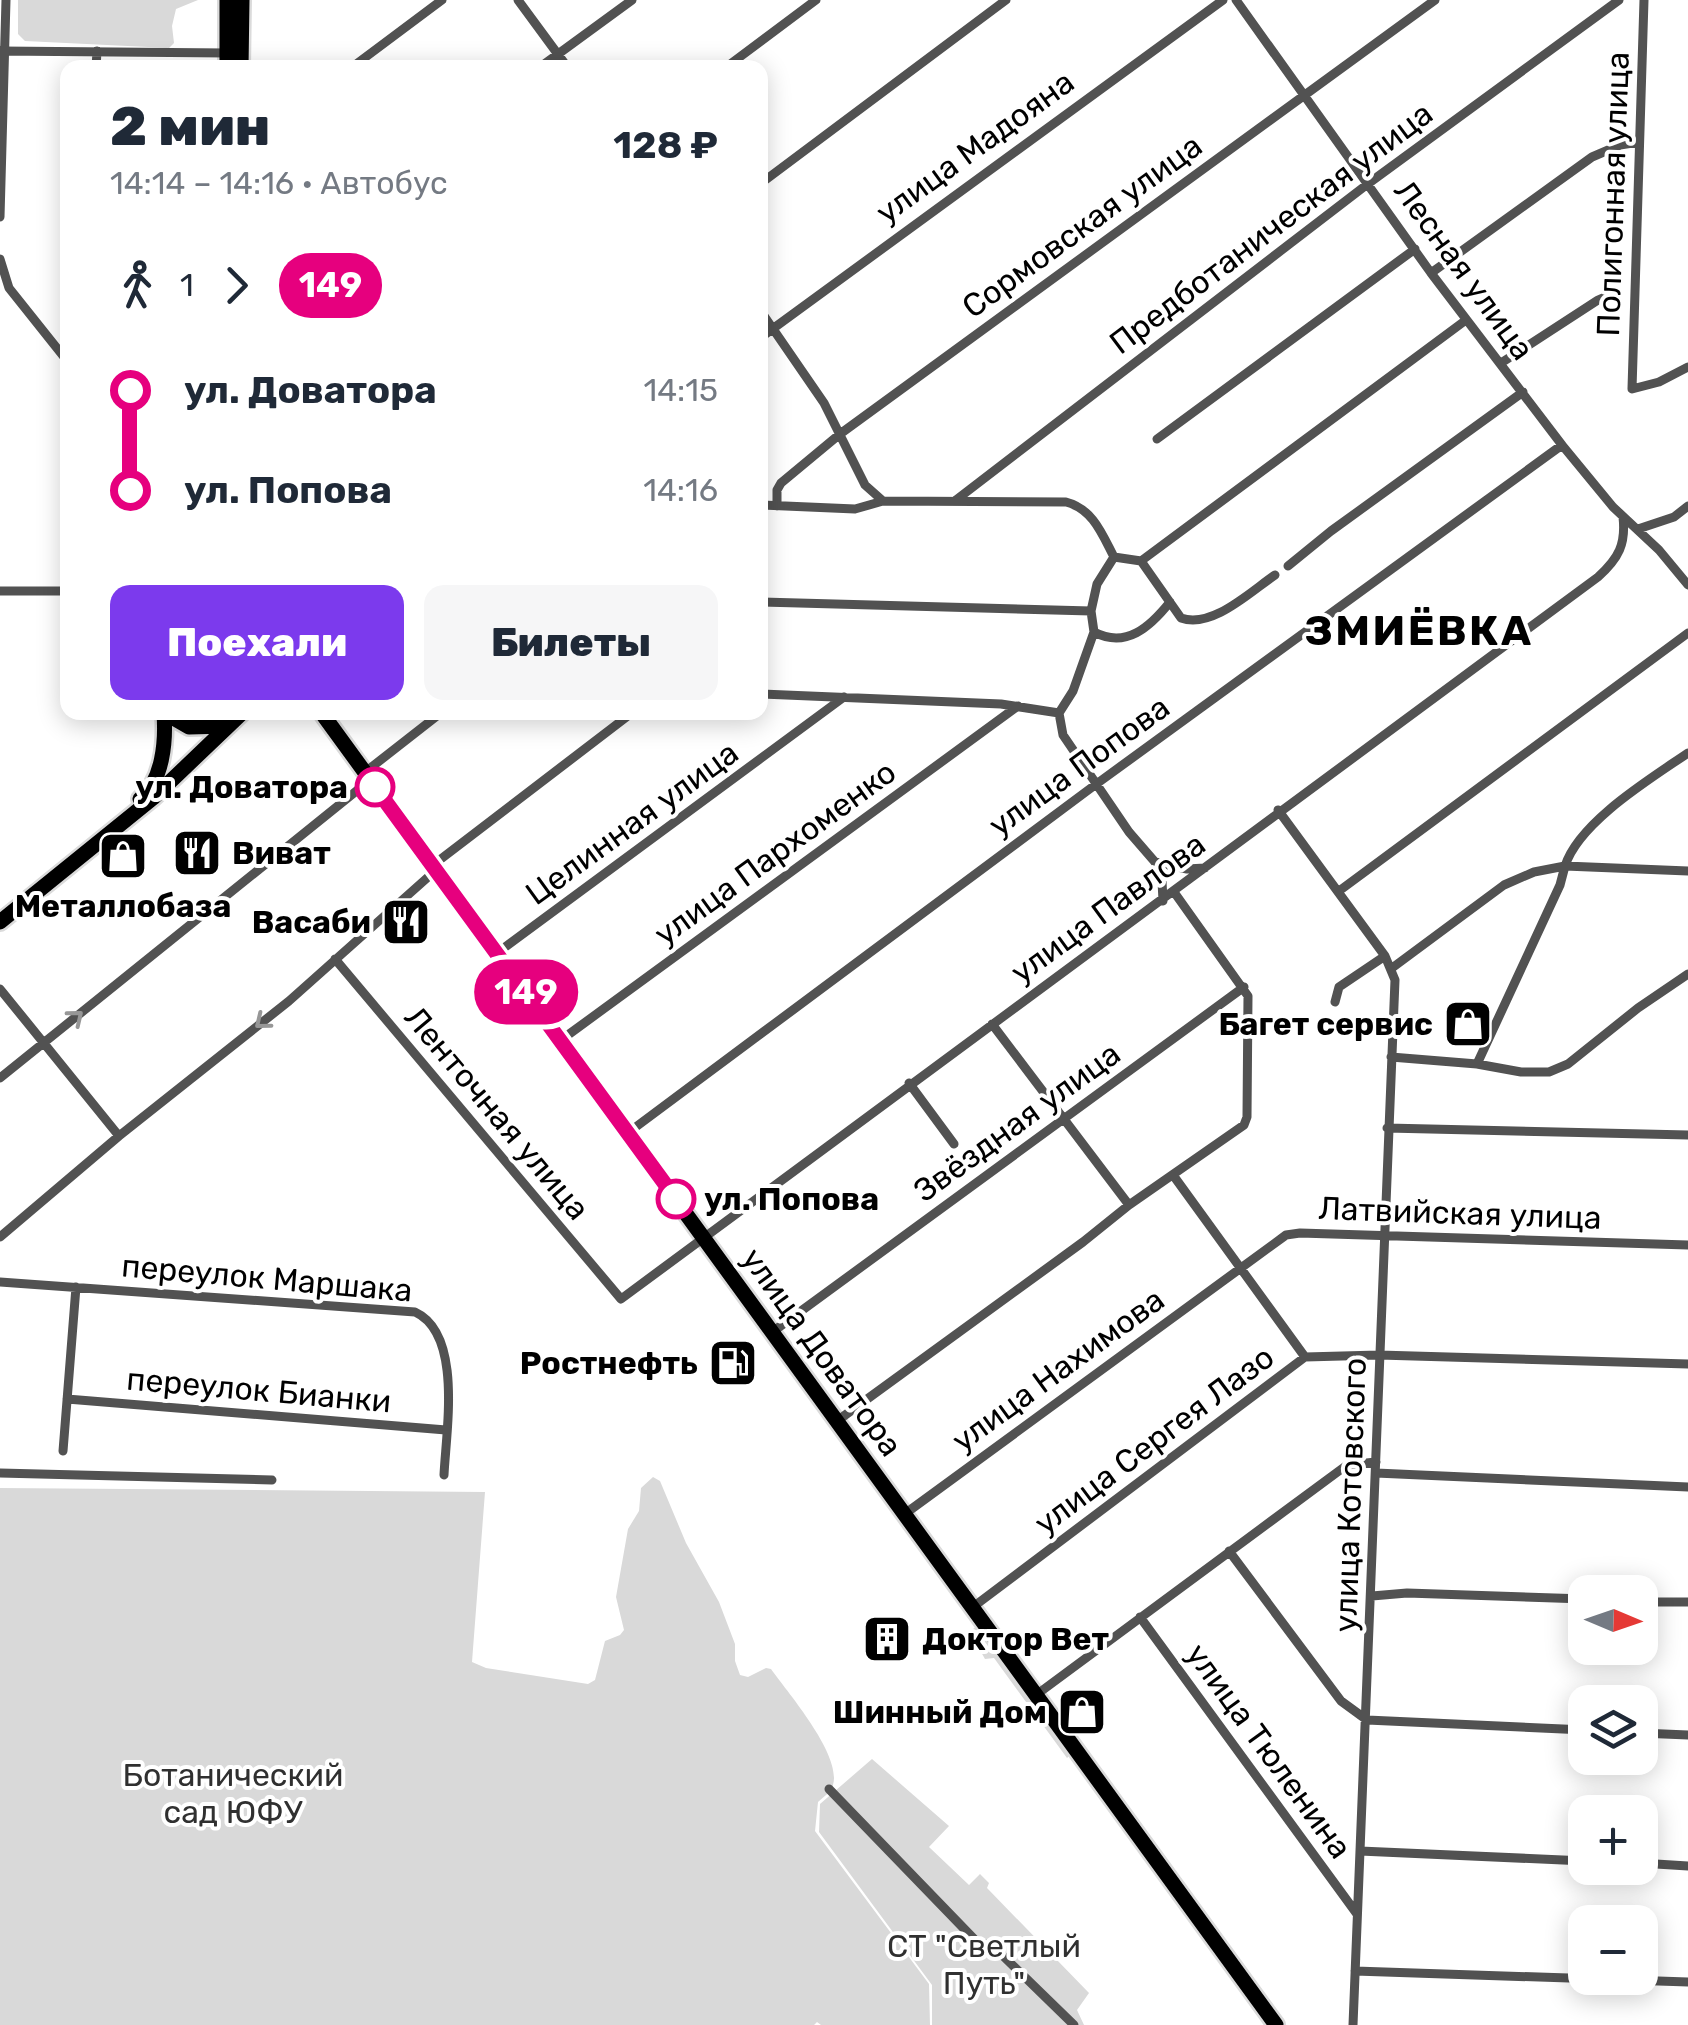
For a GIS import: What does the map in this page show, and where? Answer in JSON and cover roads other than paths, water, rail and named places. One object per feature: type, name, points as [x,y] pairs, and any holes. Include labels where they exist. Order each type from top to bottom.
[{"type":"main road","points":[[227,0],[227,60]]},
{"type":"main road","points":[[242,0],[242,60]]},
{"type":"main road","points":[[0,911],[148,793],[164,748],[163,720]]},
{"type":"main road","points":[[176,720],[188,727],[227,726]]},
{"type":"main road","points":[[0,922],[153,798],[234,720]]},
{"type":"main road","name":"улица Доватора","points":[[328,720],[1276,2025]]},
{"type":"street","points":[[0,217],[6,0]]},
{"type":"street","points":[[361,60],[442,0]]},
{"type":"street","points":[[518,0],[562,60]]},
{"type":"street","points":[[550,60],[632,0]]},
{"type":"street","points":[[736,60],[816,0]]},
{"type":"street","points":[[768,178],[1006,0]]},
{"type":"street","name":"улица Мадояна","points":[[768,332],[1223,0]]},
{"type":"street","name":"Лесная улица","points":[[1236,0],[1431,273],[1562,445],[1688,586]]},
{"type":"street","name":"Сормовская улица","points":[[777,506],[781,483],[840,434],[1435,0]]},
{"type":"street","name":"Предботаническая улица","points":[[956,500],[1369,183],[1619,0]]},
{"type":"street","name":"Полигонная улица","points":[[1644,0],[1632,390],[1659,382],[1688,366]]},
{"type":"street","points":[[2,51],[227,60]]},
{"type":"street","points":[[96,60],[97,52]]},
{"type":"street","points":[[1431,273],[1592,157],[1639,142]]},
{"type":"street","points":[[1157,439],[1415,249]]},
{"type":"street","points":[[0,259],[9,288],[60,352]]},
{"type":"street","points":[[1501,364],[1614,293]]},
{"type":"street","points":[[768,320],[840,434],[866,485],[882,502]]},
{"type":"street","points":[[1141,562],[1466,320]]},
{"type":"street","points":[[1288,566],[1522,392]]},
{"type":"street","name":"улица Попова","points":[[628,1132],[1562,445]]},
{"type":"street","points":[[768,506],[855,508],[882,502],[956,500],[1066,502],[1087,512],[1114,557],[1141,562],[1181,618],[1192,621],[1216,614],[1275,576]]},
{"type":"street","points":[[1638,529],[1674,517],[1688,506]]},
{"type":"street","name":"улица Павлова","points":[[621,1299],[1598,576],[1620,552],[1623,517]]},
{"type":"street","points":[[1114,557],[1097,584],[1091,611],[1094,632],[1074,691],[1059,713],[1063,735],[1155,862],[1162,881],[1162,901]]},
{"type":"street","points":[[0,590],[60,592]]},
{"type":"street","points":[[768,602],[1091,611]]},
{"type":"street","points":[[1094,632],[1115,640],[1135,635],[1170,602]]},
{"type":"street","points":[[1338,891],[1688,633]]},
{"type":"street","points":[[768,694],[1018,706],[1059,713]]},
{"type":"street","name":"Целинная улица","points":[[497,953],[844,698]]},
{"type":"street","name":"улица Пархоменко","points":[[561,1040],[1018,706]]},
{"type":"street","points":[[0,1078],[433,720]]},
{"type":"street","points":[[0,1237],[118,1136],[275,1012],[434,868],[623,720]]},
{"type":"street","points":[[1477,1064],[1560,885],[1576,841],[1615,806],[1688,753]]},
{"type":"street","name":"улица Котовского","points":[[1278,810],[1385,956],[1395,980],[1353,2025]]},
{"type":"street","points":[[1155,862],[1187,869],[1205,868]]},
{"type":"street","points":[[1392,968],[1504,885],[1534,872],[1565,866],[1688,871]]},
{"type":"street","points":[[837,1421],[1129,1205],[1237,1132],[1248,1118],[1249,1010],[1244,988],[1174,892]]},
{"type":"street","points":[[1336,1002],[1339,986],[1385,956]]},
{"type":"street","name":"Ленточная улица","points":[[335,958],[621,1299]]},
{"type":"street","points":[[1391,1057],[1521,1072],[1560,1069],[1688,974]]},
{"type":"street","name":"Звёздная улица","points":[[771,1333],[1244,988]]},
{"type":"street","points":[[0,989],[118,1136]]},
{"type":"street","points":[[992,1024],[1129,1205]]},
{"type":"street","points":[[909,1084],[954,1144]]},
{"type":"street","points":[[1387,1128],[1688,1135]]},
{"type":"street","points":[[1173,1175],[1305,1357]]},
{"type":"street","name":"Латвийская улица","points":[[1240,1266],[1286,1235],[1688,1245]]},
{"type":"street","name":"улица Нахимова","points":[[906,1513],[1240,1266]]},
{"type":"street","name":"переулок Маршака","points":[[0,1282],[415,1312],[431,1322],[442,1344],[448,1375],[444,1475]]},
{"type":"street","points":[[63,1451],[76,1287]]},
{"type":"street","name":"улица Сергея Лазо","points":[[972,1606],[1305,1357],[1379,1355],[1688,1364]]},
{"type":"street","name":"переулок Бианки","points":[[68,1398],[446,1430]]},
{"type":"street","points":[[1036,1695],[1347,1464],[1688,1487]]},
{"type":"street","points":[[0,1472],[272,1480]]},
{"type":"street","points":[[1229,1552],[1342,1701],[1367,1720],[1568,1729]]},
{"type":"street","points":[[1372,1596],[1407,1593],[1568,1599]]},
{"type":"street","points":[[1658,1602],[1688,1602]]},
{"type":"street","name":"улица Тюленина","points":[[1140,1617],[1357,1914]]},
{"type":"street","points":[[1658,1733],[1688,1735]]},
{"type":"street","points":[[830,1790],[975,1940],[995,1948],[1074,2025]]},
{"type":"street","points":[[1360,1851],[1568,1860]]},
{"type":"street","points":[[1658,1865],[1688,1866]]},
{"type":"street","points":[[1356,1971],[1688,1982]]},
{"type":"place","name":"ул. Доватора","points":[[375,787]]},
{"type":"place","name":"Виват","points":[[197,853]]},
{"type":"place","name":"Металлобаза","points":[[123,856]]},
{"type":"place","name":"Васаби","points":[[406,922]]},
{"type":"place","name":"Багет сервис","points":[[1468,1024]]},
{"type":"place","name":"ул. Попова","points":[[676,1199]]},
{"type":"place","name":"Ростнефть","points":[[733,1363]]},
{"type":"place","name":"Доктор Вет","points":[[887,1639]]},
{"type":"place","name":"Шинный Дом","points":[[1082,1712]]},
{"type":"district","name":"ЗМИЁВКА","points":[[1419,631]]},
{"type":"park label","name":"Ботанический сад ЮФУ","points":[[233,1794]]},
{"type":"park label","name":"СТ \"Светлый Путь\"","points":[[984,1964]]}]
